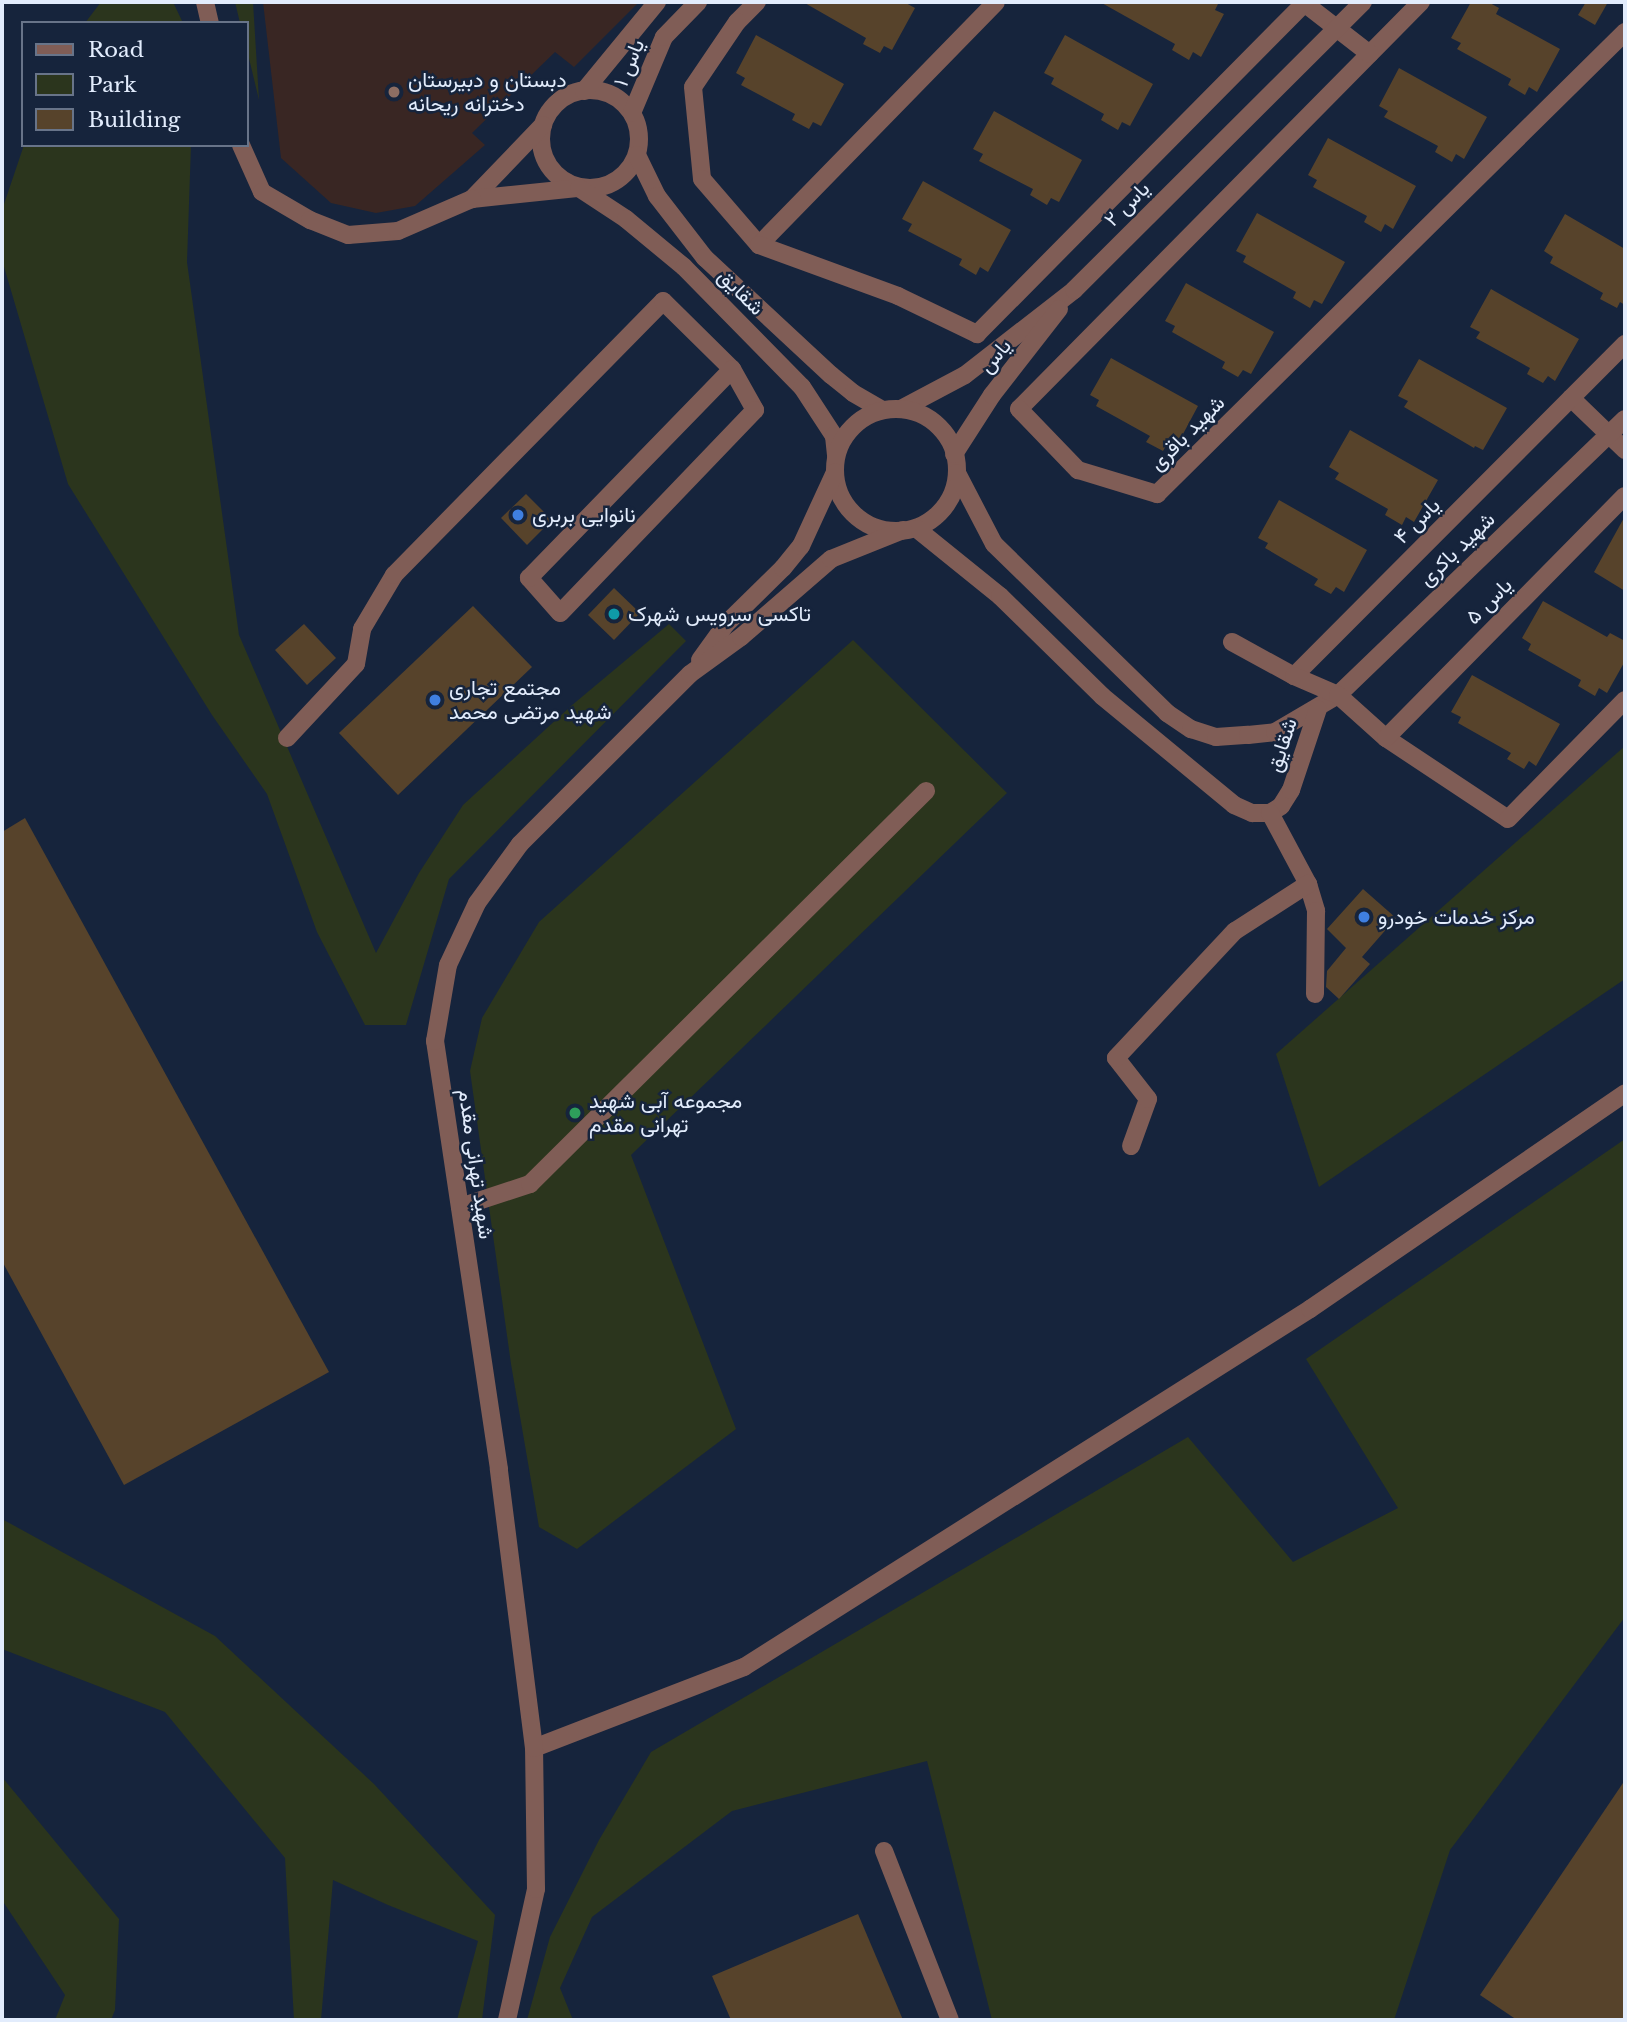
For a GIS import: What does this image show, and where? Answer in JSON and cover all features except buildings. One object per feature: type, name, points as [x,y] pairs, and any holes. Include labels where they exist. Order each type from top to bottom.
[{"type":"street","points":[[205,2],[210,21]]},
{"type":"street","name":"یاس ۱","points":[[584,91],[657,2]]},
{"type":"street","name":"یاس ۱","points":[[632,113],[664,37],[698,2]]},
{"type":"street","points":[[757,2],[737,22],[693,87],[702,179],[759,245],[898,296],[977,334],[994,354]]},
{"type":"street","points":[[759,245],[996,2]]},
{"type":"street","points":[[977,334],[1304,2],[1370,54]]},
{"type":"street","name":"یاس ۲","points":[[892,410],[965,375],[1074,289],[1363,2]]},
{"type":"street","points":[[1007,377],[1031,395],[1421,2]]},
{"type":"street","name":"شهید باقری","points":[[1031,395],[1019,409],[1078,470],[1157,494],[1625,32]]},
{"type":"street","points":[[242,147],[262,192],[310,220],[348,235],[398,231],[472,199],[579,188],[593,189],[621,178],[637,155],[638,126],[632,113],[611,94],[584,91],[559,102],[543,125],[472,199]]},
{"type":"street","points":[[543,125],[542,149],[552,171],[579,188]]},
{"type":"street","name":"شقایق","points":[[637,155],[657,196],[705,258],[853,393],[892,410]]},
{"type":"street","name":"شقایق","points":[[579,188],[626,219],[684,267],[802,387],[834,436],[835,464]]},
{"type":"street","name":"یاس","points":[[954,454],[1007,377],[1074,289]]},
{"type":"street","points":[[288,738],[356,664],[362,629],[394,575],[663,301],[732,369],[755,410],[560,613],[528,578],[732,369]]},
{"type":"street","name":"یاس ۴","points":[[1294,676],[1625,344]]},
{"type":"street","points":[[1571,398],[1625,450]]},
{"type":"street","points":[[910,530],[944,507],[953,491],[957,473],[954,454],[947,437],[935,423],[919,414],[892,410],[862,419],[846,435],[835,464],[841,496],[856,516],[878,528],[910,530],[1000,596],[1102,696],[1234,805],[1252,813],[1270,813],[1308,884],[1316,911],[1315,994]]},
{"type":"street","name":"شهید باکری","points":[[1318,709],[1338,695],[1625,419]]},
{"type":"street","name":"شهید تهرانی مقدم","points":[[507,2020],[536,1889],[534,1748],[499,1469],[435,1041],[448,965],[477,903],[520,844],[690,674],[726,625],[801,546],[814,522],[835,464]]},
{"type":"street","name":"شقایق","points":[[957,473],[994,544],[1167,713],[1191,729],[1216,737],[1275,732],[1318,709]]},
{"type":"street","name":"یاس ۵","points":[[1386,738],[1625,496]]},
{"type":"street","name":"شهید تهرانی مقدم","points":[[690,674],[741,637],[831,559],[910,530]]},
{"type":"street","points":[[1231,642],[1294,676],[1338,695],[1386,738],[1508,818],[1625,700]]},
{"type":"street","name":"شقایق","points":[[1270,813],[1291,790],[1318,709]]},
{"type":"street","points":[[460,1207],[530,1184],[926,791]]},
{"type":"street","points":[[1131,1146],[1148,1099],[1116,1058],[1235,931],[1308,884]]},
{"type":"street","points":[[534,1748],[744,1667],[1310,1309],[1625,1093]]},
{"type":"street","points":[[884,1851],[950,2020]]},
{"type":"shaded area","name":"دبستان و دبیرستان دخترانه ریحانه","points":[[263,2],[639,2],[574,67],[555,52],[472,133],[485,145],[415,206],[376,213],[331,203],[281,158]]},
{"type":"green space","points":[[101,2],[173,2],[182,21],[87,21]]},
{"type":"green space","points":[[235,2],[253,2],[259,100],[248,54],[248,21],[240,21]]},
{"type":"green space","points":[[23,147],[191,147],[187,262],[239,635],[376,953],[419,873],[463,805],[571,706],[669,624],[686,641],[449,879],[406,1025],[365,1025],[317,932],[267,794],[212,715],[68,484],[2,260],[2,210]]},
{"type":"green space","name":"مجموعه آبی شهید تهرانی مقدم","points":[[853,640],[1007,793],[631,1155],[736,1429],[577,1549],[539,1527],[511,1364],[470,1071],[482,1018],[539,922]]},
{"type":"green space","points":[[1625,746],[1625,979],[1319,1187],[1276,1054]]},
{"type":"green space","points":[[1625,1139],[1625,1617],[1450,1850],[1394,2020],[992,2020],[927,1761],[732,1811],[592,1917],[560,1988],[573,2020],[527,2020],[550,1937],[599,1840],[651,1752],[1188,1437],[1293,1562],[1398,1508],[1306,1359]]},
{"type":"green space","points":[[2,1519],[215,1636],[374,1784],[495,1915],[482,2020],[457,2020],[478,1941],[333,1880],[321,2020],[294,2020],[285,1858],[165,1712],[2,1649]]},
{"type":"green space","points":[[2,1777],[119,1919],[115,2010],[111,2020],[55,2020],[65,1995],[2,1900]]},
{"type":"place","name":"دبستان و دبیرستان دخترانه ریحانه","points":[[394,92]]},
{"type":"place","name":"نانوایی بربری","points":[[518,515]]},
{"type":"place","name":"تاکسی سرویس شهرک","points":[[614,614]]},
{"type":"place","name":"مجتمع تجاری شهید مرتضی محمد","points":[[435,700]]},
{"type":"place","name":"مرکز خدمات خودرو","points":[[1364,917]]},
{"type":"place","name":"مجموعه آبی شهید تهرانی مقدم","points":[[575,1113]]}]
